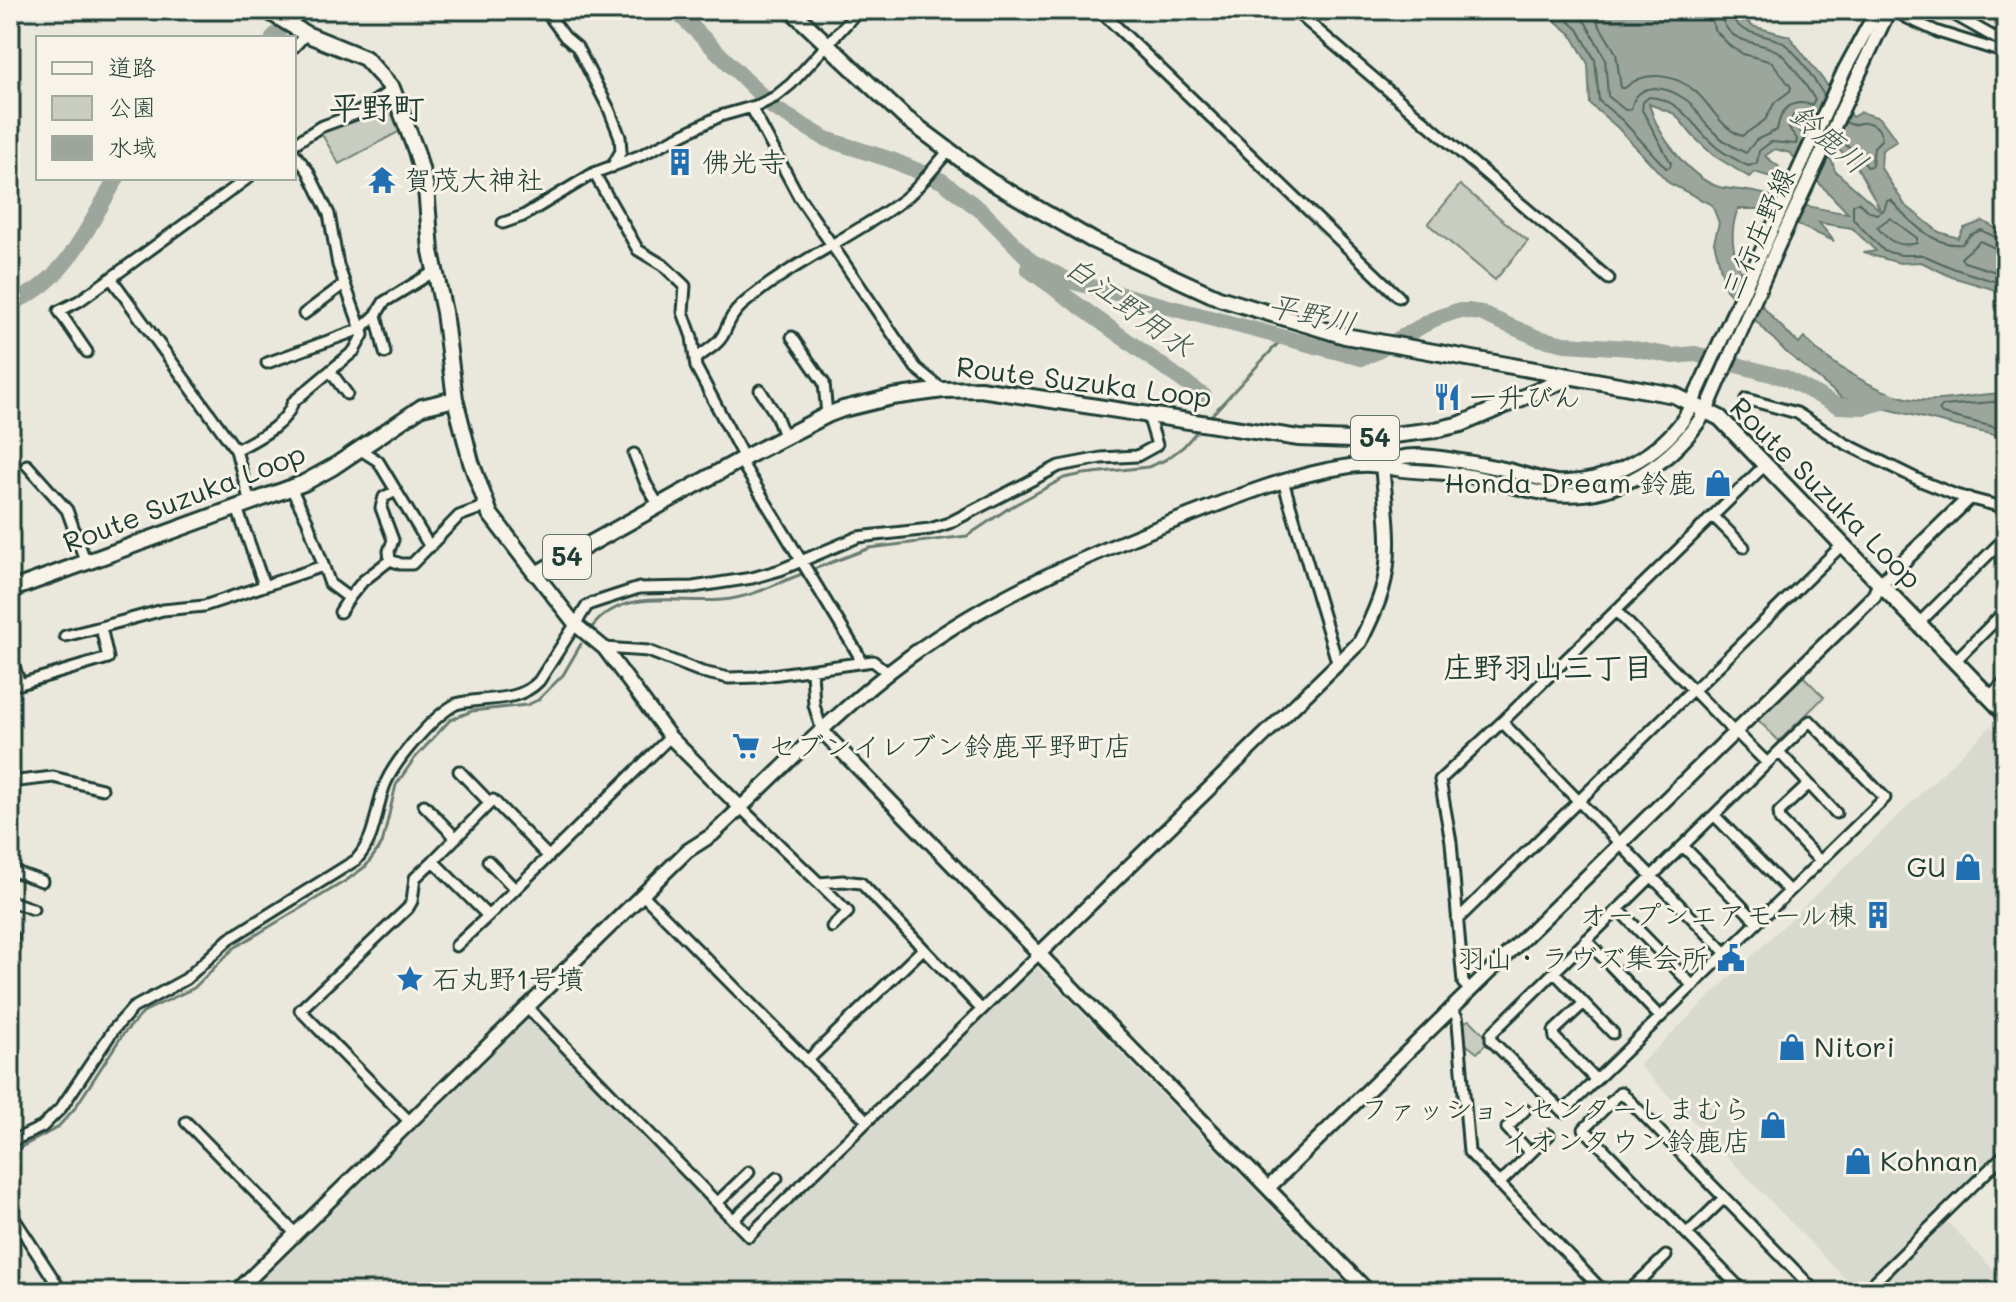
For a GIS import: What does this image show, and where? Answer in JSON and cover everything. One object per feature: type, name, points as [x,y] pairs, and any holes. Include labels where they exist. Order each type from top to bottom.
[{"type":"main road","name":"54","points":[[266,10],[365,58],[393,89],[426,187],[435,271],[444,312],[455,399],[471,462],[495,523],[536,574]]},
{"type":"main road","name":"Route Suzuka Loop","points":[[791,10],[903,116],[1027,204],[1105,246],[1219,298],[1345,336],[1674,395],[1707,409],[1720,418],[2006,714]]},
{"type":"main road","points":[[1521,396],[1532,384],[1534,372]]},
{"type":"main road","name":"Route Suzuka Loop","points":[[536,574],[784,436],[827,415],[869,402],[943,390],[980,389],[1330,440],[1391,436],[1461,424],[1571,377]]},
{"type":"main road","name":"Route Suzuka Loop","points":[[10,590],[291,488],[333,467],[422,407],[455,399]]},
{"type":"street","points":[[545,10],[565,37],[577,47],[609,109],[620,137],[621,151],[612,167]]},
{"type":"street","points":[[503,223],[523,216],[594,173],[640,156],[720,116],[775,97],[791,84],[859,10]]},
{"type":"street","points":[[1099,10],[1399,297]]},
{"type":"street","points":[[1294,10],[1609,279]]},
{"type":"street","name":"三行庄野線","points":[[1382,464],[1394,457],[1423,456],[1509,470],[1548,481],[1591,480],[1624,467],[1656,446],[1681,423],[1870,10]]},
{"type":"street","name":"三行庄野線","points":[[1845,69],[1877,10]]},
{"type":"street","name":"三行庄野線","points":[[1382,464],[1398,469],[1474,476],[1550,494],[1586,493],[1626,483],[1661,462],[1694,432],[1707,409],[1819,156],[1891,10]]},
{"type":"street","points":[[1946,10],[2006,44]]},
{"type":"street","points":[[1905,17],[1938,32],[2006,53]]},
{"type":"street","points":[[294,26],[294,36]]},
{"type":"street","points":[[296,143],[320,127],[356,114],[393,89]]},
{"type":"street","points":[[755,106],[789,180],[832,245],[916,368],[943,390]]},
{"type":"street","points":[[695,359],[720,340],[728,319],[741,306],[903,200],[924,182],[932,168],[949,151]]},
{"type":"street","points":[[236,450],[279,423],[293,402],[354,351],[363,335],[338,265],[329,214],[308,171],[296,156]]},
{"type":"street","points":[[594,173],[638,250],[663,265],[685,286],[683,312],[692,337],[696,367],[742,459],[860,662]]},
{"type":"street","points":[[87,352],[59,311],[79,301],[245,180]]},
{"type":"street","points":[[267,363],[361,329],[384,302],[435,271]]},
{"type":"street","points":[[111,278],[236,450],[244,506],[264,585]]},
{"type":"street","points":[[304,314],[344,284]]},
{"type":"street","points":[[376,315],[385,353]]},
{"type":"street","points":[[792,337],[824,383],[827,415]]},
{"type":"street","points":[[330,371],[347,394]]},
{"type":"street","points":[[760,390],[776,415],[784,436]]},
{"type":"street","points":[[1746,399],[1797,413],[1883,464],[1968,499],[2006,508]]},
{"type":"street","points":[[10,1142],[42,1127],[53,1118],[118,1023],[133,1008],[186,979],[229,939],[356,860],[376,824],[384,785],[410,746],[447,709],[466,701],[522,695],[532,688],[587,606],[625,591],[693,587],[752,578],[802,563],[866,535],[930,529],[949,523],[1059,466],[1101,458],[1137,456],[1157,445],[1148,415]]},
{"type":"street","points":[[359,449],[377,460],[430,547]]},
{"type":"street","points":[[634,454],[659,506]]},
{"type":"street","points":[[236,1292],[526,1006],[687,851],[712,835],[888,673],[960,624],[1067,566],[1283,481],[1345,467],[1382,464],[1387,556],[1383,589],[1360,642],[749,1236],[526,1006]]},
{"type":"street","points":[[27,465],[67,510],[86,563]]},
{"type":"street","points":[[1469,989],[1463,983],[1451,842],[1440,780],[1765,465]]},
{"type":"street","points":[[1283,481],[1338,665]]},
{"type":"street","points":[[291,488],[310,528],[330,584],[349,598]]},
{"type":"street","points":[[390,560],[393,540],[381,508],[384,497],[396,491]]},
{"type":"street","points":[[1268,1188],[1874,596],[1879,585],[1968,499]]},
{"type":"street","points":[[390,560],[412,564],[459,516],[486,506]]},
{"type":"street","points":[[1713,516],[1744,547]]},
{"type":"street","points":[[1918,624],[2006,537]]},
{"type":"street","points":[[1457,920],[1841,546]]},
{"type":"street","points":[[340,612],[363,581],[390,560]]},
{"type":"street","points":[[65,636],[163,610],[204,606],[323,566]]},
{"type":"street","points":[[536,574],[576,625],[604,648],[670,737],[848,912],[832,927]]},
{"type":"street","points":[[1955,661],[2006,610]]},
{"type":"street","points":[[1616,611],[1767,763]]},
{"type":"street","points":[[10,654],[20,684],[108,658],[101,627]]},
{"type":"street","points":[[604,648],[648,651],[702,672],[729,678],[812,671],[873,661],[888,673]]},
{"type":"street","points":[[812,671],[814,705],[822,731],[1369,1292]]},
{"type":"street","points":[[1989,697],[2006,680]]},
{"type":"street","points":[[1810,721],[1885,798],[1563,1112],[1491,1040],[1491,1034],[1767,763],[1810,721]]},
{"type":"street","points":[[1502,722],[1726,953]]},
{"type":"street","points":[[456,946],[670,737]]},
{"type":"street","points":[[1779,752],[1836,813]]},
{"type":"street","points":[[459,771],[490,803]]},
{"type":"street","points":[[10,782],[53,777],[102,789]]},
{"type":"street","points":[[1809,784],[1779,812],[1780,820],[1820,861]]},
{"type":"street","points":[[410,1122],[300,1010],[408,908],[415,878],[493,800],[548,856]]},
{"type":"street","points":[[424,805],[456,838]]},
{"type":"street","points":[[1714,815],[1789,891]]},
{"type":"street","points":[[1683,846],[1757,922]]},
{"type":"street","points":[[433,861],[488,916]]},
{"type":"street","points":[[488,861],[515,889]]},
{"type":"street","points":[[10,870],[42,881]]},
{"type":"street","points":[[819,883],[861,883],[981,1009]]},
{"type":"street","points":[[642,894],[867,1121]]},
{"type":"street","points":[[10,901],[33,909]]},
{"type":"street","points":[[1618,909],[1693,986]]},
{"type":"street","points":[[1586,940],[1660,1017]]},
{"type":"street","points":[[807,1061],[923,949]]},
{"type":"street","points":[[1554,972],[1613,1033]]},
{"type":"street","points":[[1584,1003],[1554,1031],[1555,1038],[1596,1080]]},
{"type":"street","points":[[1450,1008],[1458,1023],[1469,1152],[1604,1292]]},
{"type":"street","points":[[1744,1292],[1584,1129],[1621,1092],[1816,1292]]},
{"type":"street","points":[[1525,1110],[1507,1128],[1530,1153]]},
{"type":"street","points":[[186,1122],[295,1233]]},
{"type":"street","points":[[1499,1184],[1549,1135]]},
{"type":"street","points":[[1864,1292],[2006,1153]]},
{"type":"street","points":[[717,1203],[749,1172]]},
{"type":"street","points":[[733,1220],[777,1178]]},
{"type":"street","points":[[1687,1234],[1724,1198]]},
{"type":"street","points":[[10,1212],[62,1292]]},
{"type":"street","points":[[1628,1292],[1666,1256]]},
{"type":"shaded area","points":[[1991,726],[2006,741],[2006,1147],[1939,1213],[2006,1283],[2006,1292],[1858,1292],[1639,1065]]},
{"type":"shaded area","points":[[1034,964],[1355,1292],[247,1292],[529,1016],[750,1242]]},
{"type":"green space","points":[[391,93],[404,129],[339,164],[320,131]]},
{"type":"green space","points":[[1460,185],[1528,241],[1495,280],[1428,224]]},
{"type":"green space","points":[[1802,675],[1824,697],[1779,741],[1757,719]]},
{"type":"green space","points":[[1470,1020],[1488,1042],[1477,1053],[1463,1042],[1461,1022]]},
{"type":"water","name":"鈴鹿川","points":[[1542,10],[1736,10],[1752,26],[1789,36],[1852,117],[1861,112],[1880,118],[1897,141],[1882,150],[1881,168],[1905,205],[1939,232],[1958,238],[1964,228],[1983,221],[1999,230],[2006,228],[2006,293],[1952,277],[1921,262],[1900,263],[1863,253],[1876,251],[1852,228],[1819,223],[1834,241],[1762,209],[1738,209],[1733,228],[1733,247],[1738,266],[1757,300],[1799,343],[1804,337],[1827,358],[1856,377],[1904,397],[1940,400],[2006,393],[2006,438],[1842,398],[1786,352],[1726,290],[1714,242],[1719,223],[1712,205],[1669,183],[1617,127],[1590,104],[1588,64],[1571,34]],"holes":[[[1649,104],[1675,114],[1713,155],[1749,177],[1755,172],[1777,179],[1779,167],[1765,156],[1775,149],[1790,153],[1848,213],[1707,182],[1685,164],[1666,141]],[[1799,119],[1855,163],[1881,211],[1835,171],[1832,161],[1795,127]]]},
{"type":"waterway","name":"平野川","points":[[275,36],[298,10]]},
{"type":"waterway","name":"平野川","points":[[675,10],[774,108],[826,139],[889,159],[942,181],[983,212],[1031,261],[1070,281],[1361,358],[1434,319],[1457,311],[1468,311],[1480,313],[1538,338],[1565,344],[1630,348],[1673,356],[1695,354],[1786,378],[1838,406],[1864,407],[1890,400]]},
{"type":"waterway","name":"平野川","points":[[10,303],[29,294],[61,267],[74,251],[116,180]]},
{"type":"waterway","name":"白江野用水","points":[[1029,266],[1028,269],[1204,396]]},
{"type":"waterway","points":[[1208,419],[1283,338]]},
{"type":"waterway","points":[[811,570],[870,548],[967,536],[1009,508],[1064,478],[1148,467],[1165,460],[1183,447],[1200,428]]},
{"type":"waterway","points":[[593,626],[620,606],[653,600],[732,599],[764,590],[804,573]]},
{"type":"waterway","points":[[10,1153],[57,1128],[75,1108],[123,1034],[145,1011],[194,988],[234,948],[366,866],[382,844],[396,785],[414,759],[450,720],[472,711],[527,705],[538,700],[563,675],[581,644]]},
{"type":"place","name":"佛光寺","points":[[680,162]]},
{"type":"place","name":"賀茂大神社","points":[[382,180]]},
{"type":"place","name":"一升びん","points":[[1447,397]]},
{"type":"place","name":"Honda Dream 鈴鹿","points":[[1718,483]]},
{"type":"place","name":"セブンイレブン鈴鹿平野町店","points":[[746,746]]},
{"type":"place","name":"GU","points":[[1968,867]]},
{"type":"place","name":"オープンエアモール棟","points":[[1878,915]]},
{"type":"place","name":"羽山・ラヴズ集会所","points":[[1731,958]]},
{"type":"place","name":"石丸野1号墳","points":[[410,979]]},
{"type":"place","name":"Nitori","points":[[1792,1047]]},
{"type":"place","name":"ファッションセンターしまむら イオンタウン鈴鹿店","points":[[1773,1125]]},
{"type":"place","name":"Kohnan","points":[[1858,1161]]},
{"type":"district","name":"平野町","points":[[377,108]]},
{"type":"district","name":"庄野羽山三丁目","points":[[1548,668]]}]
